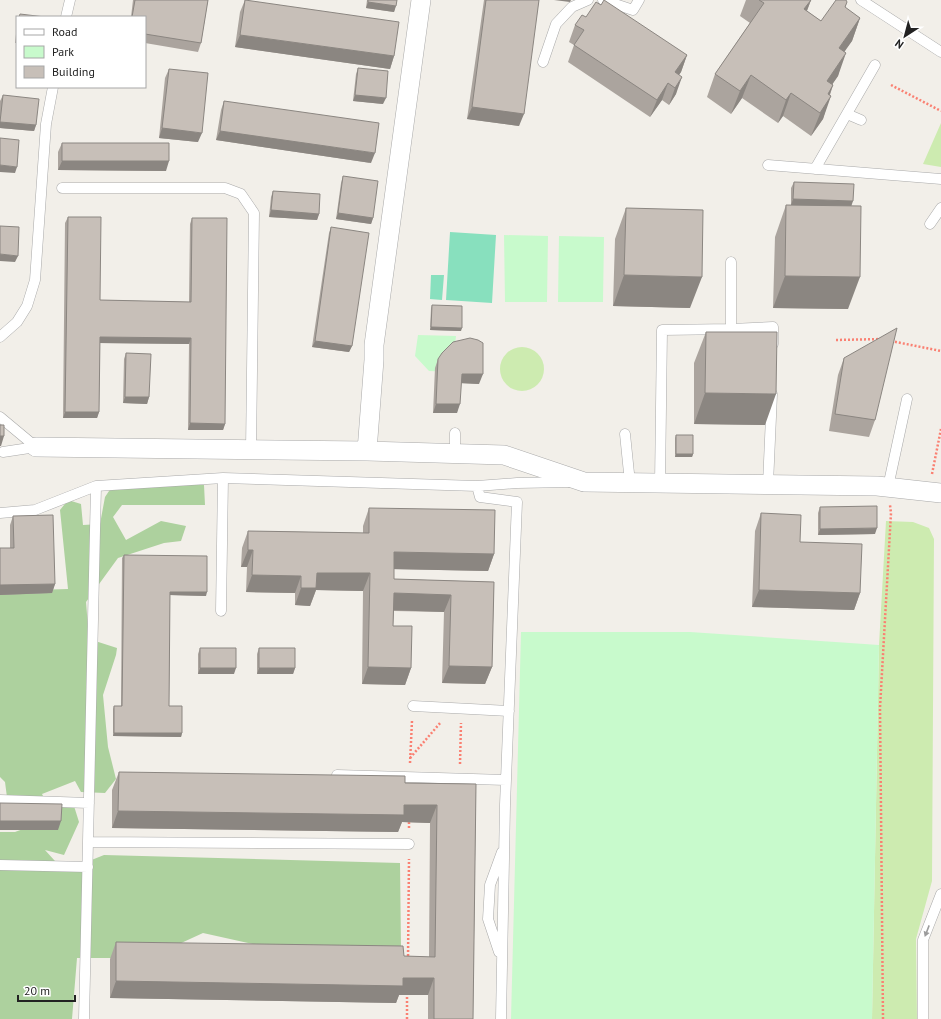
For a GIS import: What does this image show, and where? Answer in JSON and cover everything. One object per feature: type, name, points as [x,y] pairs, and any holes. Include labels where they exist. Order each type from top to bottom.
[{"type":"street","points":[[367,451],[374,345],[409,98],[421,0]]},
{"type":"street","points":[[36,447],[367,451],[504,455],[584,482],[888,487],[934,492]]},
{"type":"lane","points":[[66,16],[70,0]]},
{"type":"lane","points":[[543,62],[556,24],[572,7],[588,0]]},
{"type":"lane","points":[[603,0],[633,10],[639,0]]},
{"type":"lane","points":[[861,0],[941,52]]},
{"type":"lane","points":[[815,169],[875,65]]},
{"type":"lane","points":[[0,337],[17,322],[27,306],[35,280],[46,124],[53,88]]},
{"type":"lane","points":[[847,114],[861,120]]},
{"type":"lane","points":[[768,165],[941,179]]},
{"type":"lane","points":[[62,188],[225,188],[241,194],[254,213],[251,450]]},
{"type":"lane","points":[[930,224],[941,208]]},
{"type":"lane","points":[[731,262],[731,328]]},
{"type":"lane","points":[[660,483],[662,330],[773,327],[773,351]]},
{"type":"lane","points":[[768,484],[772,383]]},
{"type":"lane","points":[[888,487],[907,399]]},
{"type":"lane","points":[[0,417],[36,447]]},
{"type":"lane","points":[[455,433],[455,454]]},
{"type":"lane","points":[[625,434],[630,483]]},
{"type":"lane","points":[[3,452],[36,447]]},
{"type":"lane","points":[[0,513],[35,510],[96,486],[223,478],[476,486],[584,482]]},
{"type":"lane","points":[[221,611],[223,478]]},
{"type":"lane","points":[[501,1019],[504,844],[517,484]]},
{"type":"lane","points":[[84,1019],[96,486]]},
{"type":"lane","points":[[476,486],[480,497],[517,502]]},
{"type":"lane","points":[[413,706],[509,711]]},
{"type":"lane","points":[[337,774],[506,780]]},
{"type":"lane","points":[[0,800],[89,803]]},
{"type":"lane","points":[[88,842],[409,844]]},
{"type":"lane","points":[[502,960],[488,918],[490,885],[504,844]]},
{"type":"lane","points":[[0,865],[88,867]]},
{"type":"lane","points":[[923,1019],[923,940],[941,894]]},
{"type":"lane","points":[[496,1019],[501,1007]]},
{"type":"path","points":[[891,86],[941,111]]},
{"type":"path","points":[[836,340],[878,338],[941,351]]},
{"type":"path","points":[[934,492],[941,429]]},
{"type":"path","points":[[883,1019],[880,708],[891,513],[888,487]]},
{"type":"path","points":[[409,777],[413,706]]},
{"type":"path","points":[[410,758],[457,708]]},
{"type":"path","points":[[457,708],[459,779]]},
{"type":"path","points":[[408,966],[409,822]]},
{"type":"path","points":[[407,995],[407,1019]]},
{"type":"green space","points":[[941,123],[941,167],[923,164]]},
{"type":"green space","points":[[450,232],[496,235],[492,303],[446,300]]},
{"type":"green space","points":[[504,235],[548,236],[547,302],[505,302]]},
{"type":"green space","points":[[559,236],[604,237],[603,302],[558,302]]},
{"type":"green space","points":[[431,275],[444,275],[442,300],[430,299]]},
{"type":"green space","points":[[418,335],[456,336],[452,372],[429,371],[415,356]]},
{"type":"green space","points":[[518,347],[526,347],[531,348],[538,353],[543,360],[543,378],[538,385],[531,390],[518,391],[510,388],[503,381],[500,373],[500,365],[503,357],[510,350]]},
{"type":"green space","points":[[130,479],[204,485],[205,505],[122,505],[113,517],[126,540],[161,521],[186,526],[181,541],[164,543],[118,558],[86,602],[89,639],[117,648],[103,695],[108,747],[116,779],[105,793],[81,792],[75,781],[42,794],[48,806],[74,806],[79,822],[64,855],[45,850],[64,871],[104,855],[400,863],[401,950],[316,958],[203,933],[179,944],[175,958],[77,958],[72,1019],[0,1019],[0,832],[15,832],[42,822],[8,805],[5,782],[0,777],[0,591],[68,589],[60,510],[68,500],[81,504],[83,525],[100,524],[105,497],[113,485]]},
{"type":"green space","points":[[886,521],[913,522],[929,528],[934,539],[932,881],[916,939],[917,1019],[872,1019],[879,645]]},
{"type":"green space","points":[[521,632],[690,632],[879,645],[872,1019],[511,1019]]},
{"type":"building","points":[[135,0],[208,0],[201,43],[146,34],[146,16],[132,16]]},
{"type":"building","points":[[245,0],[399,22],[394,56],[240,35]]},
{"type":"building","points":[[368,0],[397,0],[396,6],[368,2]]},
{"type":"building","points":[[486,0],[539,0],[524,114],[472,107]]},
{"type":"building","points":[[604,0],[687,55],[675,72],[682,77],[675,88],[668,83],[657,100],[574,45],[584,30],[575,25],[582,15],[586,17],[596,2],[601,5]]},
{"type":"building","points":[[759,0],[811,0],[804,9],[821,21],[836,0],[846,0],[847,2],[845,7],[860,18],[839,48],[846,53],[827,81],[833,85],[828,94],[831,96],[820,113],[791,93],[786,100],[751,75],[740,91],[715,74],[764,3]]},
{"type":"building","points":[[20,14],[37,16],[19,16]]},
{"type":"building","points":[[358,68],[388,71],[386,98],[355,95]]},
{"type":"building","points":[[169,69],[208,73],[202,133],[162,128]]},
{"type":"building","points":[[3,95],[39,99],[36,125],[0,122]]},
{"type":"building","points":[[224,101],[379,123],[375,153],[220,131]]},
{"type":"building","points":[[0,138],[19,140],[17,167],[0,165]]},
{"type":"building","points":[[62,143],[169,143],[169,161],[62,161]]},
{"type":"building","points":[[343,176],[378,181],[373,218],[338,213]]},
{"type":"building","points":[[794,182],[854,184],[853,201],[793,199]]},
{"type":"building","points":[[273,191],[320,194],[319,214],[271,210]]},
{"type":"building","points":[[786,205],[861,206],[860,277],[785,276]]},
{"type":"building","points":[[626,208],[703,210],[702,277],[624,275]]},
{"type":"building","points":[[68,217],[101,217],[100,300],[191,302],[192,218],[227,218],[225,424],[190,423],[191,338],[100,337],[99,412],[65,412]]},
{"type":"building","points":[[0,226],[19,227],[18,256],[0,254]]},
{"type":"building","points":[[331,227],[369,233],[352,346],[315,341]]},
{"type":"building","points":[[432,305],[462,306],[462,328],[431,327]]},
{"type":"building","points":[[897,328],[875,420],[835,414],[844,358]]},
{"type":"building","points":[[706,332],[777,332],[776,394],[705,393]]},
{"type":"building","points":[[470,338],[483,343],[483,374],[462,374],[460,404],[436,404],[438,359],[453,342]]},
{"type":"building","points":[[126,353],[151,354],[149,397],[125,397]]},
{"type":"building","points":[[0,425],[4,425],[4,436],[0,436]]},
{"type":"building","points":[[676,435],[693,435],[693,454],[676,454]]},
{"type":"building","points":[[877,506],[877,528],[820,529],[820,507]]},
{"type":"building","points":[[369,508],[495,510],[494,554],[394,552],[394,579],[494,582],[492,667],[449,666],[451,595],[394,593],[393,626],[412,626],[411,668],[368,667],[370,573],[317,573],[316,588],[301,588],[301,576],[252,575],[253,550],[248,550],[248,531],[369,533]]},
{"type":"building","points":[[761,513],[801,515],[800,542],[862,544],[860,593],[759,590]]},
{"type":"building","points":[[53,515],[55,584],[0,585],[0,548],[14,548],[13,516]]},
{"type":"building","points":[[124,555],[207,556],[207,592],[170,592],[169,706],[182,706],[182,733],[114,733],[114,706],[122,706]]},
{"type":"building","points":[[200,648],[236,648],[236,668],[200,668]]},
{"type":"building","points":[[259,648],[295,648],[295,668],[259,668]]},
{"type":"building","points":[[119,772],[405,776],[405,783],[476,784],[473,1019],[434,1019],[434,978],[403,978],[403,986],[116,981],[116,942],[403,946],[404,956],[435,957],[437,805],[404,805],[404,815],[118,811]]},
{"type":"building","points":[[0,803],[62,804],[61,821],[0,821]]}]
